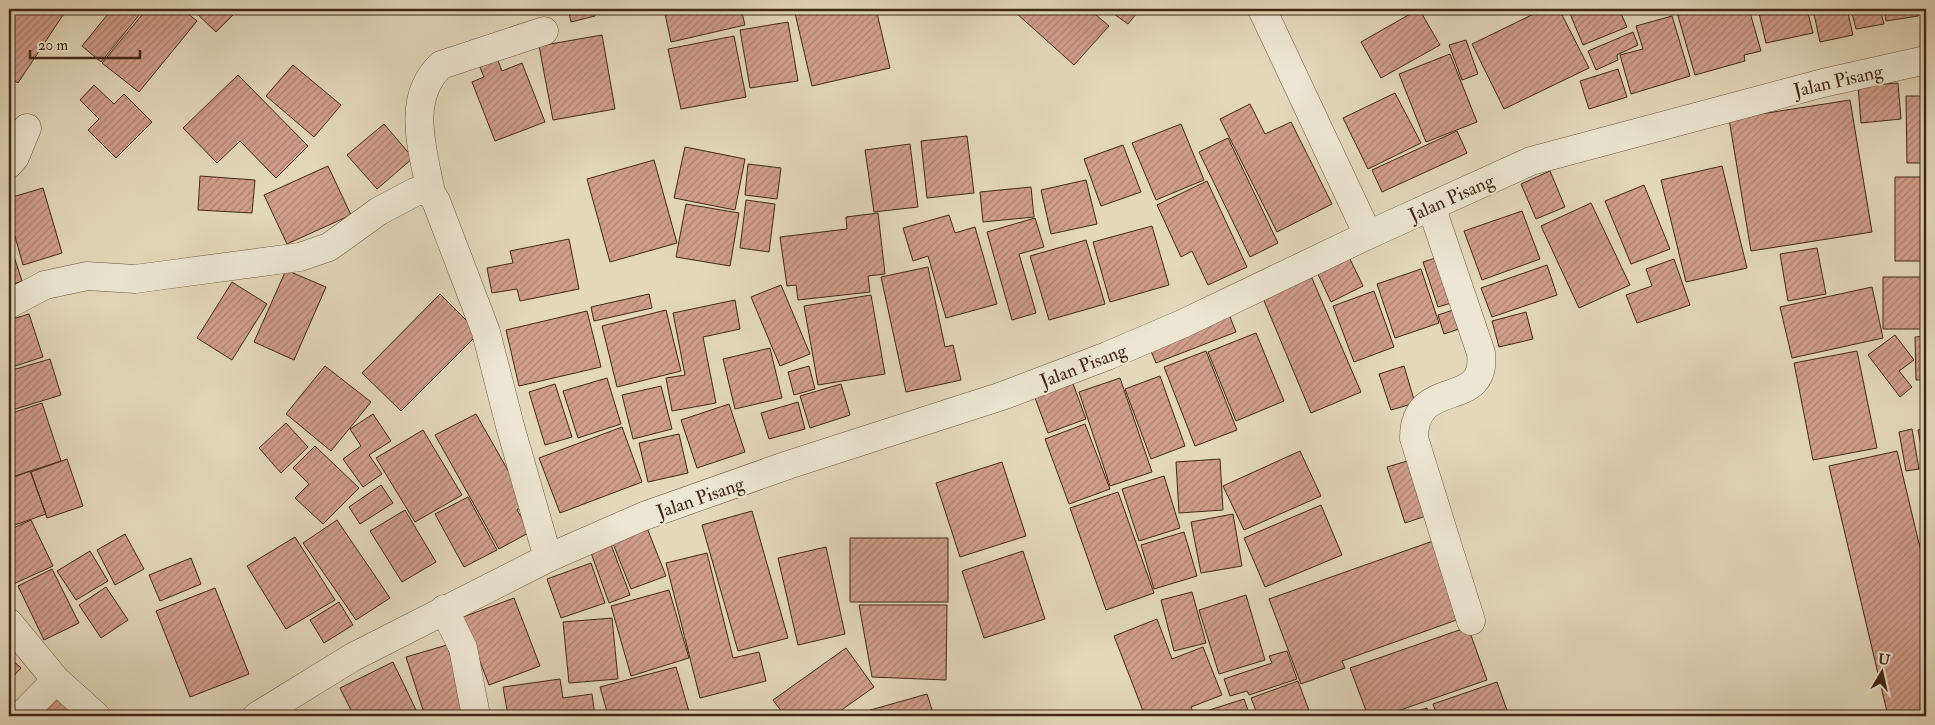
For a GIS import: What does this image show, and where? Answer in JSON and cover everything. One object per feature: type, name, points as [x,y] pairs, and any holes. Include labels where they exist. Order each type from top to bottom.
[{"type":"street","points":[[1262,9],[1368,235]]},
{"type":"street","points":[[544,31],[441,65],[429,77],[421,95],[419,115],[431,193],[486,332],[510,426],[548,558]]},
{"type":"street","name":"Jalan Pisang","points":[[257,716],[353,657],[444,609],[548,558],[644,516],[788,465],[1002,396],[1107,356],[1182,324],[1368,235],[1531,161],[1823,83],[1926,60]]},
{"type":"street","points":[[9,164],[15,157],[27,128]]},
{"type":"street","points":[[9,304],[45,285],[87,276],[135,279],[300,257],[329,246],[379,211],[415,192],[425,190],[431,193]]},
{"type":"street","points":[[1431,206],[1481,352],[1482,364],[1480,376],[1472,385],[1429,402],[1418,415],[1414,426],[1414,438],[1471,620]]},
{"type":"street","points":[[444,609],[463,648],[476,716]]},
{"type":"street","points":[[9,623],[56,680],[96,716]]},
{"type":"street","points":[[21,716],[56,680]]},
{"type":"building","points":[[9,9],[67,9],[18,83],[9,77]]},
{"type":"building","points":[[112,9],[144,9],[101,62],[82,46]]},
{"type":"building","points":[[147,9],[182,9],[197,21],[139,92],[102,63]]},
{"type":"building","points":[[192,9],[239,9],[216,32]]},
{"type":"building","points":[[568,9],[594,9],[595,16],[571,22]]},
{"type":"building","points":[[664,9],[741,9],[745,25],[671,42]]},
{"type":"building","points":[[794,9],[876,9],[890,68],[812,86]]},
{"type":"building","points":[[1020,9],[1089,9],[1109,26],[1074,65],[1016,13]]},
{"type":"building","points":[[1107,9],[1140,9],[1128,24]]},
{"type":"building","points":[[1419,9],[1440,45],[1381,78],[1361,42]]},
{"type":"building","points":[[1544,9],[1559,9],[1589,68],[1504,109],[1472,44]]},
{"type":"building","points":[[1568,9],[1619,9],[1627,27],[1583,45]]},
{"type":"building","points":[[1676,9],[1749,9],[1761,51],[1744,55],[1745,61],[1695,75]]},
{"type":"building","points":[[1758,9],[1807,9],[1813,33],[1766,43]]},
{"type":"building","points":[[1813,9],[1847,9],[1853,35],[1820,42]]},
{"type":"building","points":[[1851,9],[1880,9],[1884,24],[1856,29]]},
{"type":"building","points":[[1884,9],[1916,9],[1918,16],[1886,21]]},
{"type":"building","points":[[1921,9],[1926,9],[1926,14],[1922,15]]},
{"type":"building","points":[[1672,16],[1690,76],[1631,94],[1620,55],[1643,49],[1636,26]]},
{"type":"building","points":[[788,22],[798,81],[750,88],[740,30]]},
{"type":"building","points":[[1633,32],[1638,45],[1617,55],[1618,60],[1596,70],[1588,51]]},
{"type":"building","points":[[602,35],[615,109],[553,120],[539,46]]},
{"type":"building","points":[[734,36],[746,97],[681,109],[668,49]]},
{"type":"building","points":[[1466,40],[1478,74],[1462,80],[1449,45]]},
{"type":"building","points":[[1450,54],[1477,122],[1426,142],[1399,74]]},
{"type":"building","points":[[497,58],[502,71],[522,63],[545,122],[495,141],[472,82],[484,77],[479,65]]},
{"type":"building","points":[[293,65],[341,105],[314,137],[266,96]]},
{"type":"building","points":[[1618,69],[1627,97],[1589,109],[1580,81]]},
{"type":"building","points":[[238,75],[308,146],[276,178],[240,141],[217,163],[183,128]]},
{"type":"building","points":[[1898,83],[1901,119],[1861,123],[1858,86]]},
{"type":"building","points":[[94,85],[114,104],[124,94],[152,122],[116,158],[88,130],[99,119],[80,100]]},
{"type":"building","points":[[1395,93],[1421,143],[1368,169],[1343,118]]},
{"type":"building","points":[[1906,96],[1926,96],[1926,163],[1907,163]]},
{"type":"building","points":[[1850,100],[1872,232],[1751,251],[1729,119]]},
{"type":"building","points":[[1250,104],[1265,134],[1291,122],[1332,204],[1277,232],[1220,119]]},
{"type":"building","points":[[384,124],[413,158],[377,189],[347,155]]},
{"type":"building","points":[[1181,124],[1204,180],[1156,200],[1132,143]]},
{"type":"building","points":[[1457,131],[1467,153],[1382,192],[1372,170]]},
{"type":"building","points":[[967,136],[974,193],[927,198],[921,141]]},
{"type":"building","points":[[1228,138],[1278,243],[1250,257],[1199,152]]},
{"type":"building","points":[[910,144],[918,207],[874,212],[865,150]]},
{"type":"building","points":[[1123,145],[1141,192],[1101,206],[1084,159]]},
{"type":"building","points":[[685,147],[745,159],[735,210],[674,198]]},
{"type":"building","points":[[654,160],[677,243],[610,262],[587,179]]},
{"type":"building","points":[[748,164],[781,168],[777,199],[745,195]]},
{"type":"building","points":[[328,166],[351,215],[287,244],[264,195]]},
{"type":"building","points":[[1722,166],[1747,268],[1686,282],[1661,180]]},
{"type":"building","points":[[1550,171],[1565,207],[1536,219],[1521,184]]},
{"type":"building","points":[[200,176],[255,180],[252,213],[198,210]]},
{"type":"building","points":[[1895,177],[1926,177],[1926,261],[1895,261]]},
{"type":"building","points":[[1086,180],[1097,224],[1051,234],[1041,190]]},
{"type":"building","points":[[1207,181],[1247,267],[1208,285],[1192,251],[1181,257],[1157,205]]},
{"type":"building","points":[[1644,185],[1670,249],[1631,264],[1605,201]]},
{"type":"building","points":[[1031,187],[1034,217],[983,222],[980,192]]},
{"type":"building","points":[[43,188],[62,253],[23,265],[9,215],[9,198]]},
{"type":"building","points":[[746,200],[775,204],[769,252],[740,248]]},
{"type":"building","points":[[1591,203],[1630,285],[1579,308],[1541,226]]},
{"type":"building","points":[[686,204],[739,213],[730,266],[676,257]]},
{"type":"building","points":[[1522,211],[1540,259],[1482,280],[1464,231]]},
{"type":"building","points":[[878,213],[885,274],[868,276],[870,292],[798,300],[796,285],[787,286],[780,237],[847,229],[846,217]]},
{"type":"building","points":[[949,215],[955,233],[975,227],[997,304],[946,318],[928,256],[913,261],[903,228]]},
{"type":"building","points":[[1035,218],[1044,247],[1019,254],[1036,313],[1012,320],[987,232]]},
{"type":"building","points":[[1152,226],[1169,285],[1110,302],[1093,242]]},
{"type":"building","points":[[569,239],[579,289],[520,301],[517,289],[492,293],[487,268],[513,263],[510,251]]},
{"type":"building","points":[[1086,240],[1105,304],[1049,320],[1030,256]]},
{"type":"building","points":[[9,241],[22,281],[9,286]]},
{"type":"building","points":[[1817,248],[1826,294],[1788,301],[1780,254]]},
{"type":"building","points":[[1442,256],[1458,301],[1438,307],[1423,262]]},
{"type":"building","points":[[1349,257],[1363,286],[1331,302],[1317,272]]},
{"type":"building","points":[[1674,259],[1690,305],[1637,323],[1626,295],[1652,286],[1646,269]]},
{"type":"building","points":[[1547,265],[1557,295],[1492,317],[1481,288]]},
{"type":"building","points":[[928,267],[945,347],[953,345],[961,380],[906,392],[881,277]]},
{"type":"building","points":[[1421,269],[1439,323],[1395,338],[1377,284]]},
{"type":"building","points":[[286,270],[326,287],[294,360],[254,342]]},
{"type":"building","points":[[1311,276],[1361,392],[1311,413],[1262,296]]},
{"type":"building","points":[[1883,277],[1926,277],[1926,329],[1883,329]]},
{"type":"building","points":[[232,282],[267,304],[232,360],[197,338]]},
{"type":"building","points":[[781,285],[810,354],[780,366],[751,297]]},
{"type":"building","points":[[1872,287],[1883,338],[1792,358],[1780,307]]},
{"type":"building","points":[[1374,291],[1394,347],[1354,362],[1333,306]]},
{"type":"building","points":[[440,294],[479,333],[401,411],[362,373]]},
{"type":"building","points":[[649,294],[652,308],[594,321],[591,307]]},
{"type":"building","points":[[871,295],[885,374],[818,385],[804,306]]},
{"type":"building","points":[[735,300],[740,329],[703,337],[716,403],[672,411],[666,378],[685,375],[673,313]]},
{"type":"building","points":[[1459,308],[1465,327],[1444,334],[1438,315]]},
{"type":"building","points":[[666,310],[681,371],[617,387],[602,326]]},
{"type":"building","points":[[587,311],[601,367],[519,386],[506,330]]},
{"type":"building","points":[[1228,312],[1236,332],[1156,363],[1148,344]]},
{"type":"building","points":[[1526,312],[1533,339],[1499,347],[1492,321]]},
{"type":"building","points":[[29,314],[43,357],[9,368],[9,320]]},
{"type":"building","points":[[1256,333],[1284,401],[1236,421],[1208,352]]},
{"type":"building","points":[[1895,335],[1914,360],[1899,371],[1912,387],[1900,397],[1868,355]]},
{"type":"building","points":[[1926,336],[1926,380],[1916,380],[1915,337]]},
{"type":"building","points":[[770,348],[782,398],[735,409],[723,359]]},
{"type":"building","points":[[1206,351],[1237,430],[1195,446],[1164,367]]},
{"type":"building","points":[[1857,351],[1877,448],[1813,460],[1794,363]]},
{"type":"building","points":[[50,359],[61,395],[9,411],[9,371]]},
{"type":"building","points":[[325,366],[371,402],[331,451],[286,414]]},
{"type":"building","points":[[809,366],[815,389],[794,395],[788,372]]},
{"type":"building","points":[[1404,366],[1415,403],[1391,410],[1379,374]]},
{"type":"building","points":[[1069,373],[1086,419],[1048,433],[1031,387]]},
{"type":"building","points":[[1160,376],[1185,446],[1151,459],[1125,389]]},
{"type":"building","points":[[607,378],[621,424],[578,438],[563,391]]},
{"type":"building","points":[[1120,378],[1152,472],[1110,486],[1079,392]]},
{"type":"building","points":[[1924,383],[1926,383],[1926,412],[1925,412]]},
{"type":"building","points":[[555,384],[572,437],[545,445],[529,392]]},
{"type":"building","points":[[841,384],[850,415],[810,428],[800,396]]},
{"type":"building","points":[[661,386],[672,429],[633,439],[622,395]]},
{"type":"building","points":[[798,402],[805,429],[769,439],[761,413]]},
{"type":"building","points":[[42,403],[61,461],[9,478],[9,414]]},
{"type":"building","points":[[729,404],[745,452],[697,468],[681,420]]},
{"type":"building","points":[[373,414],[391,441],[369,455],[382,474],[363,487],[343,459],[361,446],[350,429]]},
{"type":"building","points":[[476,414],[527,504],[517,510],[530,532],[499,549],[435,435]]},
{"type":"building","points":[[286,423],[308,447],[281,473],[259,448]]},
{"type":"building","points":[[1085,424],[1110,489],[1069,504],[1045,439]]},
{"type":"building","points":[[622,427],[642,482],[560,513],[539,458]]},
{"type":"building","points":[[1926,428],[1926,472],[1918,430]]},
{"type":"building","points":[[1912,429],[1919,469],[1906,471],[1899,432]]},
{"type":"building","points":[[423,430],[462,495],[415,522],[376,458]]},
{"type":"building","points":[[679,434],[688,473],[648,482],[639,443]]},
{"type":"building","points":[[315,446],[359,488],[323,524],[295,498],[309,484],[293,468]]},
{"type":"building","points":[[1300,451],[1321,496],[1244,530],[1223,486]]},
{"type":"building","points":[[1897,451],[1926,573],[1926,716],[1888,716],[1829,466]]},
{"type":"building","points":[[67,459],[83,506],[47,518],[31,472]]},
{"type":"building","points":[[1220,459],[1223,510],[1179,513],[1176,462]]},
{"type":"building","points":[[1414,459],[1432,514],[1405,523],[1387,467]]},
{"type":"building","points":[[1002,462],[1026,536],[960,557],[936,483]]},
{"type":"building","points":[[30,471],[46,514],[9,527],[9,479]]},
{"type":"building","points":[[1164,476],[1180,528],[1139,541],[1122,489]]},
{"type":"building","points":[[381,485],[393,503],[360,524],[349,507]]},
{"type":"building","points":[[1118,492],[1154,593],[1106,610],[1070,508]]},
{"type":"building","points":[[468,497],[497,550],[464,567],[435,514]]},
{"type":"building","points":[[1321,505],[1342,555],[1265,587],[1244,538]]},
{"type":"building","points":[[405,510],[436,562],[402,582],[370,531]]},
{"type":"building","points":[[752,511],[788,638],[738,651],[702,525]]},
{"type":"building","points":[[1233,514],[1242,566],[1201,573],[1191,522]]},
{"type":"building","points":[[31,520],[53,566],[9,586],[9,530]]},
{"type":"building","points":[[337,520],[390,598],[356,620],[303,543]]},
{"type":"building","points":[[647,528],[666,576],[631,589],[612,541]]},
{"type":"building","points":[[1184,532],[1197,576],[1154,589],[1141,545]]},
{"type":"building","points":[[125,534],[144,569],[115,585],[97,550]]},
{"type":"building","points":[[295,537],[335,600],[286,629],[247,566]]},
{"type":"building","points":[[850,538],[948,538],[948,602],[850,602]]},
{"type":"building","points":[[1433,541],[1462,618],[1342,661],[1345,668],[1301,684],[1269,599]]},
{"type":"building","points":[[610,542],[630,595],[609,603],[590,550]]},
{"type":"building","points":[[826,547],[845,634],[798,645],[778,558]]},
{"type":"building","points":[[90,551],[108,581],[76,600],[57,571]]},
{"type":"building","points":[[1023,551],[1045,619],[984,638],[962,571]]},
{"type":"building","points":[[707,553],[733,658],[759,652],[766,681],[700,698],[666,563]]},
{"type":"building","points":[[191,558],[201,584],[160,601],[149,575]]},
{"type":"building","points":[[591,563],[605,603],[561,618],[547,579]]},
{"type":"building","points":[[52,569],[79,623],[44,640],[18,586]]},
{"type":"building","points":[[106,587],[128,620],[101,638],[79,605]]},
{"type":"building","points":[[215,588],[249,674],[190,697],[156,611]]},
{"type":"building","points":[[669,590],[689,658],[631,676],[611,606]]},
{"type":"building","points":[[1192,592],[1206,643],[1174,651],[1161,600]]},
{"type":"building","points":[[1246,595],[1265,660],[1219,674],[1199,610]]},
{"type":"building","points":[[514,598],[540,666],[489,685],[463,617]]},
{"type":"building","points":[[339,602],[353,625],[324,643],[310,620]]},
{"type":"building","points":[[859,605],[947,605],[946,680],[872,677]]},
{"type":"building","points":[[612,618],[618,679],[569,683],[563,622]]},
{"type":"building","points":[[1157,619],[1172,659],[1203,647],[1222,695],[1191,707],[1195,716],[1145,716],[1114,636]]},
{"type":"building","points":[[1468,627],[1487,680],[1383,716],[1368,716],[1350,668]]},
{"type":"building","points":[[447,645],[470,716],[425,716],[406,657]]},
{"type":"building","points":[[846,648],[874,687],[833,716],[785,716],[773,700]]},
{"type":"building","points":[[1287,651],[1297,679],[1249,695],[1247,691],[1230,696],[1224,679],[1272,663],[1269,656]]},
{"type":"building","points":[[9,657],[21,668],[9,681]]},
{"type":"building","points":[[393,662],[417,712],[408,716],[354,716],[340,688]]},
{"type":"building","points":[[676,667],[690,715],[602,716],[608,715],[600,687]]},
{"type":"building","points":[[560,679],[563,698],[592,694],[595,716],[508,716],[503,687]]},
{"type":"building","points":[[1298,681],[1311,716],[1258,716],[1251,698]]},
{"type":"building","points":[[1497,682],[1509,716],[1437,716],[1433,704]]},
{"type":"building","points":[[65,692],[84,716],[46,716],[41,710]]},
{"type":"building","points":[[927,694],[934,716],[861,716],[860,713]]},
{"type":"building","points":[[1244,699],[1250,716],[1201,716],[1200,713]]},
{"type":"building","points":[[1427,708],[1429,716],[1400,716]]}]
